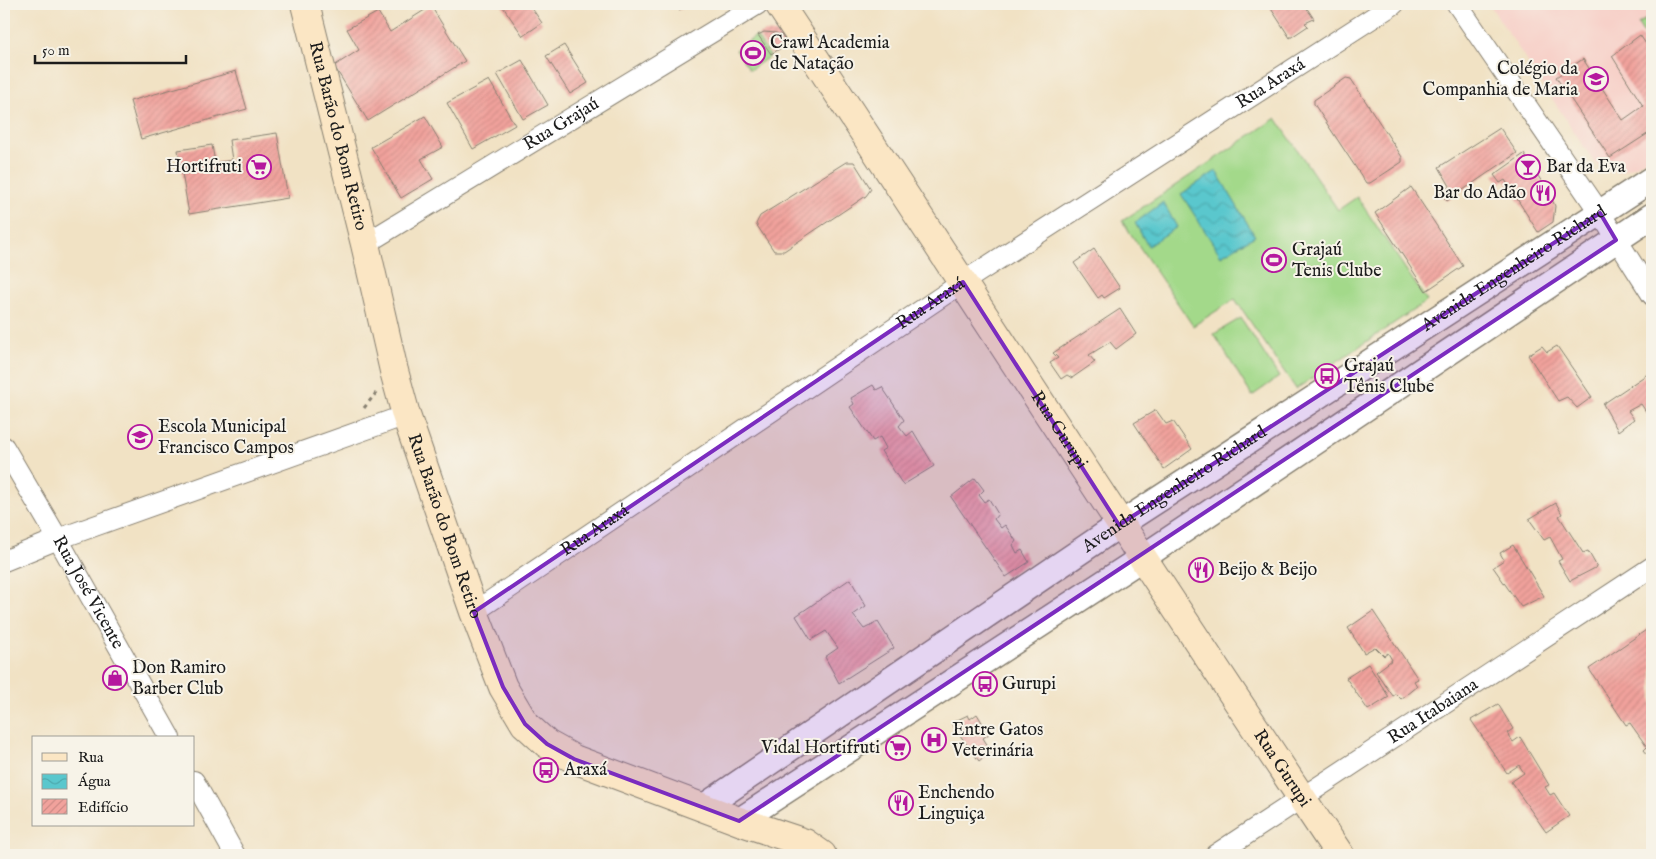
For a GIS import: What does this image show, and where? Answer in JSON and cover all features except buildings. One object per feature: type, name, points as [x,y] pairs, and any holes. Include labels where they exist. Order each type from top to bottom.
[{"type":"main road","name":"Rua Barão do Bom Retiro","points":[[305,4],[406,415],[474,612],[503,687],[525,724],[547,744],[574,759],[702,808],[806,843],[822,855]]},
{"type":"main road","name":"Rua Gurupi","points":[[779,4],[963,282],[1119,525],[1340,855]]},
{"type":"street","name":"Rua Grajaú","points":[[365,244],[758,4]]},
{"type":"street","name":"Rua Araxá","points":[[474,612],[963,282],[1394,4]]},
{"type":"street","points":[[1457,4],[1600,213],[1652,295]]},
{"type":"street","name":"Avenida Engenheiro Richard","points":[[702,808],[1119,525],[1652,179]]},
{"type":"street","name":"Avenida Engenheiro Richard","points":[[739,821],[1142,558],[1652,216]]},
{"type":"street","points":[[4,561],[58,539],[406,415]]},
{"type":"street","name":"Rua José Vicente","points":[[4,447],[169,736]]},
{"type":"street","name":"Rua Itabaiana","points":[[1215,855],[1652,567]]},
{"type":"street","points":[[195,783],[236,855]]},
{"type":"path","points":[[340,438],[394,371]]},
{"type":"highlighted area","points":[[1600,213],[1616,240],[739,821],[574,759],[547,744],[525,724],[503,687],[474,612],[963,282],[1119,525]]},
{"type":"shaded area","name":"Colégio da Companhia de Maria","points":[[1489,4],[1652,4],[1652,155],[1635,166],[1619,172],[1595,163]]},
{"type":"green space","points":[[1652,15],[1652,47],[1638,24]]},
{"type":"green space","name":"Crawl Academia de Natação","points":[[756,36],[770,56],[750,70],[736,50]]},
{"type":"green space","name":"Grajaú Tenis Clube","points":[[1276,118],[1338,210],[1357,197],[1427,301],[1296,389],[1235,299],[1193,326],[1122,221]]},
{"type":"green space","points":[[1241,318],[1279,377],[1252,396],[1214,334]]},
{"type":"water","points":[[1216,171],[1255,236],[1221,256],[1181,194]]},
{"type":"water","points":[[1163,202],[1177,227],[1148,246],[1135,223]]},
{"type":"place","name":"Crawl Academia de Natação","points":[[753,53]]},
{"type":"place","name":"Colégio da Companhia de Maria","points":[[1596,79]]},
{"type":"place","name":"Hortifruti","points":[[259,167]]},
{"type":"place","name":"Bar da Eva","points":[[1528,167]]},
{"type":"place","name":"Bar do Adão","points":[[1543,193]]},
{"type":"place","name":"Grajaú Tenis Clube","points":[[1274,260]]},
{"type":"place","name":"Grajaú Tênis Clube","points":[[1327,376]]},
{"type":"place","name":"Escola Municipal Francisco Campos","points":[[140,437]]},
{"type":"place","name":"Beijo & Beijo","points":[[1201,570]]},
{"type":"place","name":"Don Ramiro Barber Club","points":[[115,678]]},
{"type":"place","name":"Gurupi","points":[[985,684]]},
{"type":"place","name":"Entre Gatos Veterinária","points":[[934,740]]},
{"type":"place","name":"Vidal Hortifruti","points":[[898,748]]},
{"type":"place","name":"Araxá","points":[[546,770]]},
{"type":"place","name":"Enchendo Linguiça","points":[[901,803]]}]
